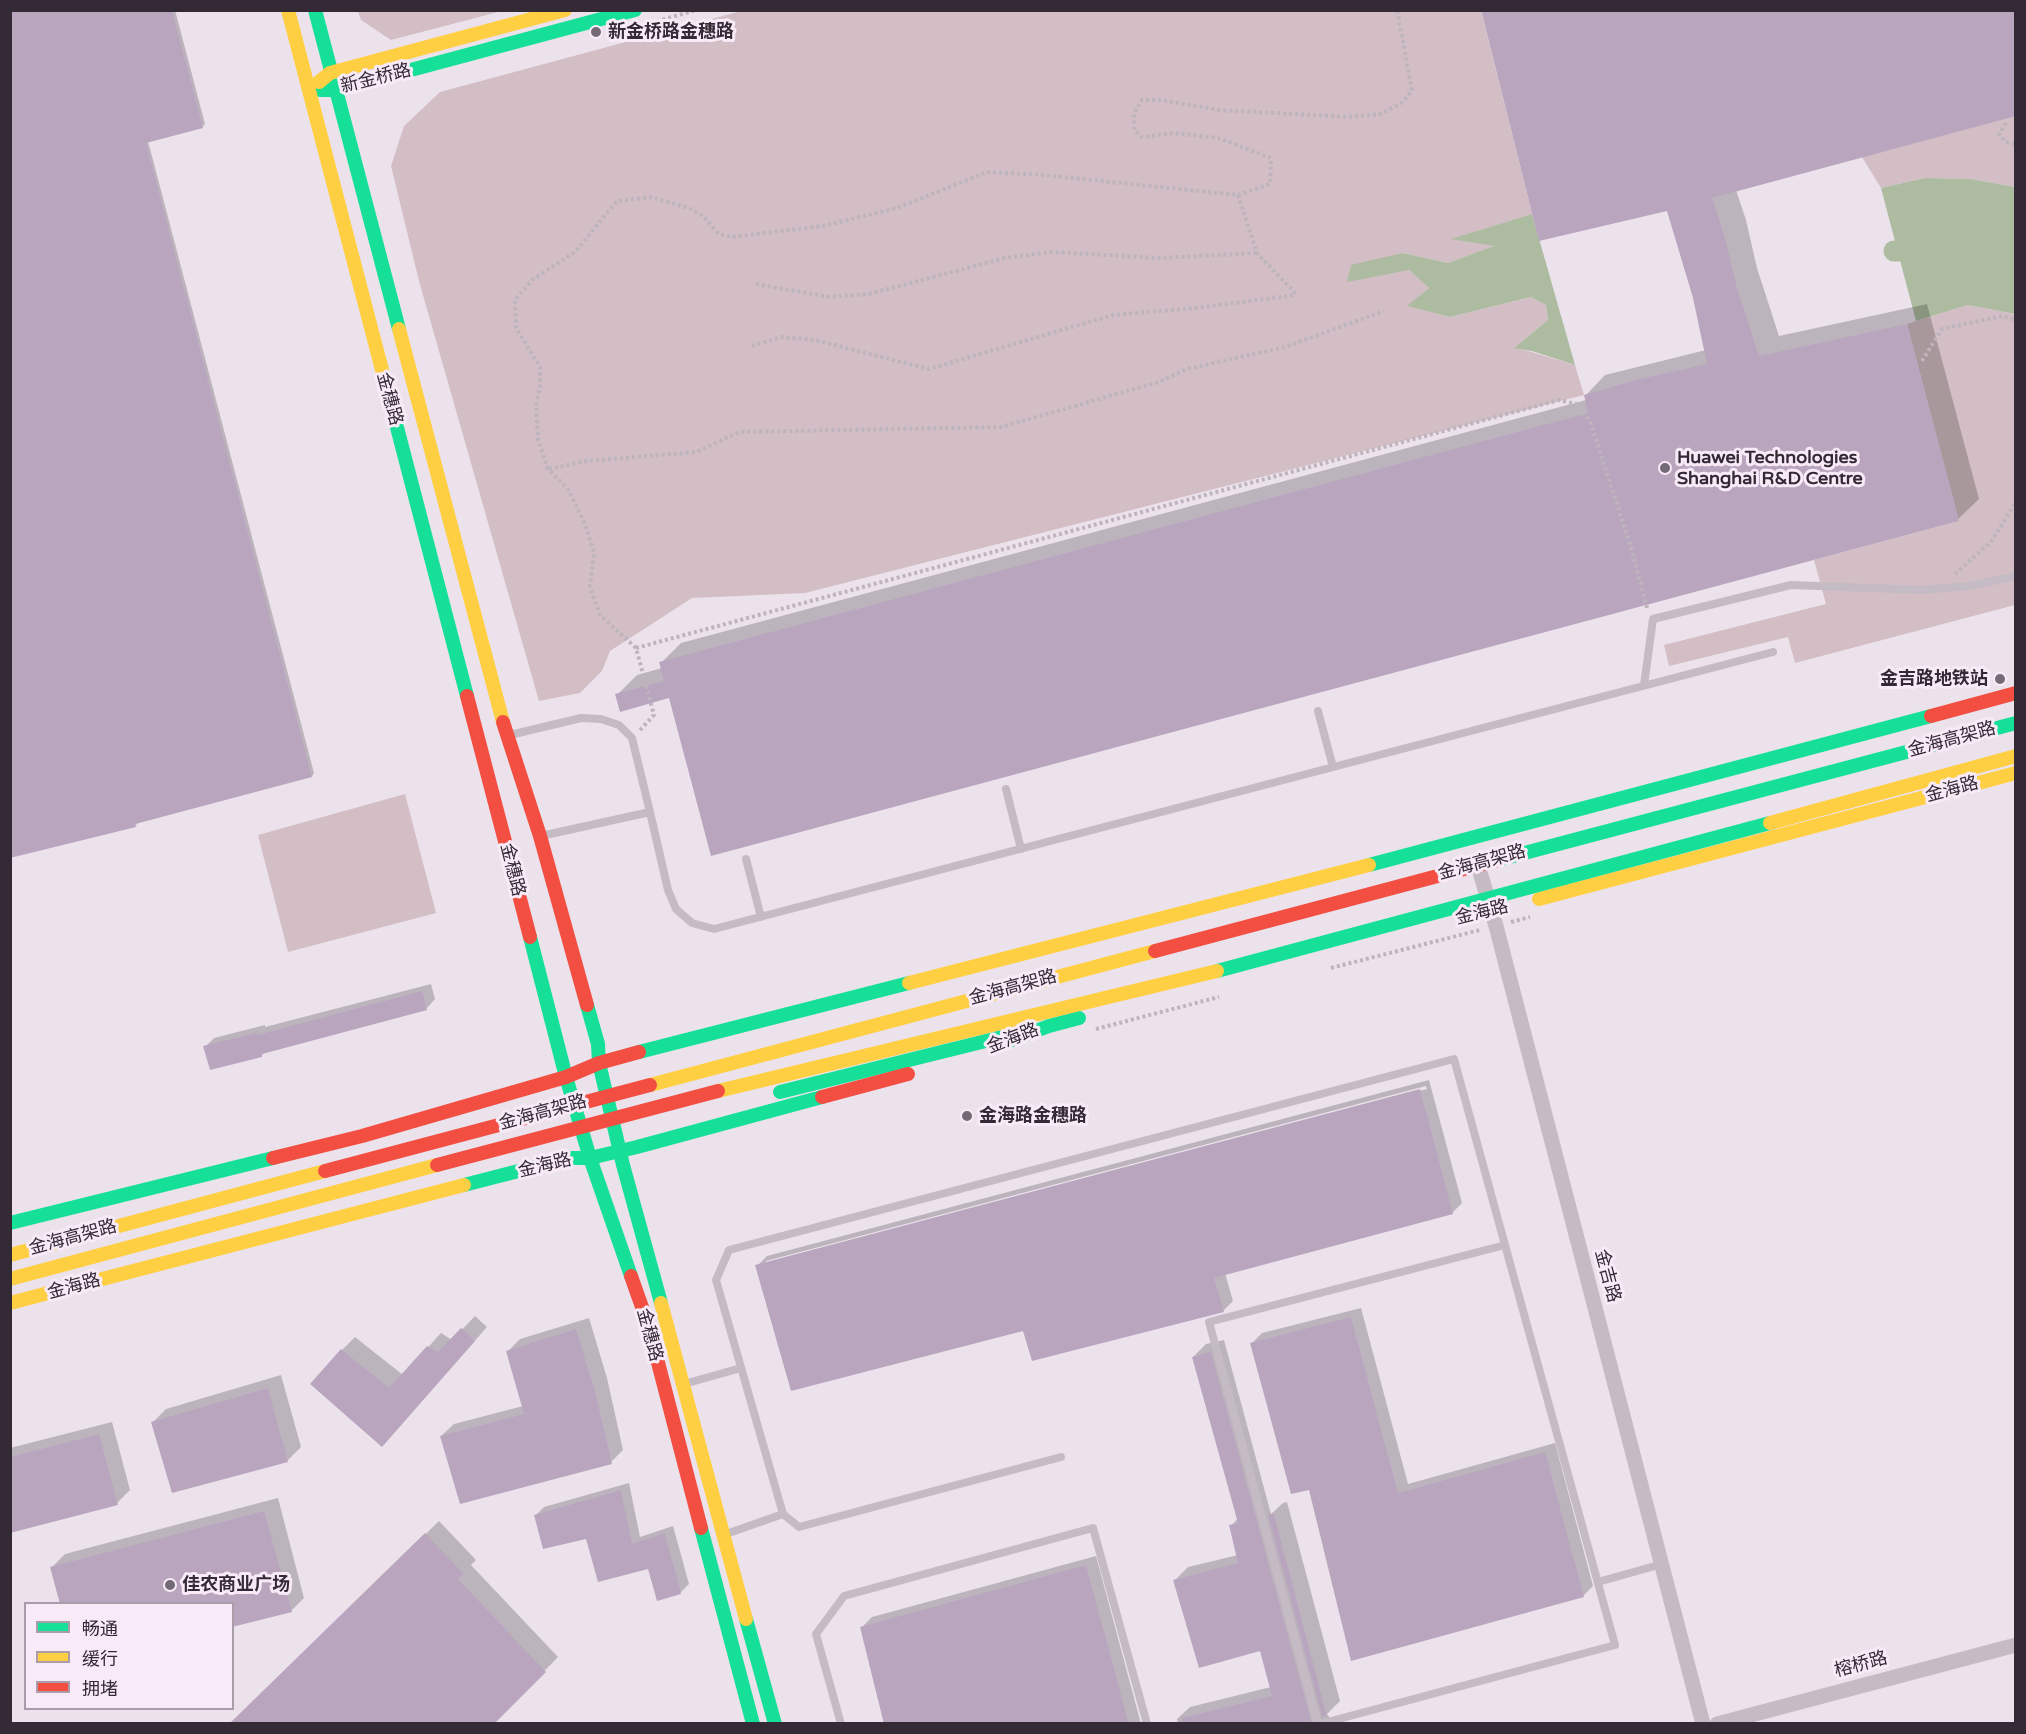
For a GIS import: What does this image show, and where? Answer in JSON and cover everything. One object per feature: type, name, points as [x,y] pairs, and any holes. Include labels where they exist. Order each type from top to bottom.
[{"type":"main road","name":"金穗路","points":[[288,10],[566,1077],[590,1158],[648,1324],[663,1389],[753,1724]]},
{"type":"main road","name":"金穗路","points":[[315,10],[507,736],[540,836],[596,1038],[599,1062],[621,1151],[776,1724]]},
{"type":"main road","name":"新金桥路","points":[[308,90],[330,73],[565,10]]},
{"type":"main road","name":"新金桥路","points":[[308,90],[336,90],[635,10]]},
{"type":"main road","points":[[10,1223],[362,1136],[566,1077],[599,1062],[1470,839],[2016,693]]},
{"type":"main road","name":"金海高架路","points":[[10,1255],[2016,723]]},
{"type":"main road","name":"金海高架路","points":[[10,1279],[697,1096],[1262,960],[2016,756]]},
{"type":"main road","name":"金海路","points":[[10,1303],[569,1158],[590,1158],[621,1151],[950,1063],[1049,1026],[2016,773]]},
{"type":"main road","points":[[774,1093],[1049,1026]]},
{"type":"main road","points":[[10,1286],[630,1129]]},
{"type":"street","name":"金吉路","points":[[1470,839],[1491,911],[1703,1724]]},
{"type":"street","name":"榕桥路","points":[[1717,1724],[2016,1645]]},
{"type":"lane","points":[[1644,685],[1653,618],[1791,585],[1922,590],[1969,586],[2016,576]]},
{"type":"lane","points":[[507,736],[581,718],[601,719],[619,725],[632,738],[668,890],[676,909],[692,923],[714,929],[1773,652]]},
{"type":"lane","points":[[1318,711],[1333,766]]},
{"type":"lane","points":[[1006,789],[1021,849]]},
{"type":"lane","points":[[540,836],[650,812]]},
{"type":"lane","points":[[746,859],[761,917]]},
{"type":"lane","points":[[1061,1457],[799,1527],[783,1514],[716,1280],[729,1250],[1454,1059],[1615,1645],[1319,1724],[1209,1322],[1505,1245]]},
{"type":"lane","points":[[663,1389],[741,1368]]},
{"type":"lane","points":[[725,1534],[783,1514]]},
{"type":"lane","points":[[841,1724],[816,1634],[844,1596],[1093,1528],[1147,1724]]},
{"type":"lane","points":[[1598,1582],[1662,1564]]},
{"type":"path","points":[[632,738],[654,715],[636,648],[600,615],[590,587],[594,553],[585,524],[568,489],[548,469],[538,440],[536,405],[540,386],[540,367],[516,328],[515,300],[532,280],[575,252],[617,201],[650,197],[689,208],[703,216],[719,234],[732,237],[823,226],[897,208],[987,172],[1043,175],[1238,195],[1270,184],[1271,158],[1218,138],[1173,133],[1142,137],[1134,130],[1134,113],[1142,100],[1161,100],[1219,110],[1350,117],[1381,114],[1403,102],[1412,90],[1397,10]]},
{"type":"path","points":[[2006,123],[1999,134],[2005,142],[2016,144]]},
{"type":"path","points":[[752,346],[781,337],[815,339],[929,369],[1113,315],[1196,308],[1296,295],[1257,253],[1238,195]]},
{"type":"path","points":[[756,284],[830,297],[869,294],[1005,258],[1052,252],[1161,258],[1257,253]]},
{"type":"path","points":[[548,469],[586,461],[697,452],[739,432],[1002,427],[1158,381],[1187,369],[1285,346],[1384,311]]},
{"type":"path","points":[[1922,362],[1942,329],[2002,316],[2016,320]]},
{"type":"path","points":[[636,648],[1559,400],[1576,404],[1590,422],[1631,547],[1646,605],[1653,618]]},
{"type":"path","points":[[1948,577],[1956,573],[1991,543],[2016,502]]},
{"type":"shaded area","points":[[358,10],[502,11],[391,40],[361,20]]},
{"type":"shaded area","points":[[741,11],[1481,11],[1539,241],[1532,214],[1453,239],[1495,246],[1448,263],[1403,253],[1347,281],[1409,270],[1429,288],[1408,306],[1450,317],[1531,297],[1546,305],[1548,320],[1515,347],[1575,365],[1584,395],[805,593],[692,598],[610,651],[602,671],[580,693],[539,701],[419,281],[391,166],[404,126],[440,92]]},
{"type":"shaded area","points":[[2015,116],[2015,187],[1971,179],[1925,178],[1881,188],[1862,157]]},
{"type":"shaded area","points":[[1925,178],[1971,179],[2015,187],[2015,314],[1968,305],[1916,321],[1881,188]]},
{"type":"shaded area","points":[[1532,214],[1575,365],[1532,351],[1514,348],[1548,320],[1546,305],[1531,297],[1450,317],[1407,306],[1429,288],[1409,270],[1347,282],[1351,265],[1403,253],[1448,263],[1494,246],[1451,239]]},
{"type":"shaded area","points":[[1968,305],[2015,314],[2015,605],[1795,663],[1788,637],[1669,666],[1664,645],[1826,604],[1814,560],[1959,521],[1907,324]]},
{"type":"shaded area","points":[[405,794],[436,913],[288,952],[258,835]]},
{"type":"building","points":[[10,10],[172,10],[203,128],[146,143],[312,777],[135,824],[136,827],[10,858]]},
{"type":"building","name":"Huawei Technologies Shanghai R&D Centre","points":[[1481,10],[2016,10],[2016,116],[1712,198],[1759,356],[1907,324],[1959,521],[711,856],[669,698],[620,712],[615,694],[664,681],[659,662],[1588,413],[1584,395],[1640,379],[1707,364],[1693,298],[1667,211],[1539,241]]},
{"type":"building","points":[[422,991],[427,1010],[210,1070],[203,1046],[256,1033],[257,1035]]},
{"type":"building","points":[[1420,1089],[1453,1214],[1214,1278],[1224,1312],[1032,1361],[1023,1331],[791,1391],[755,1265]]},
{"type":"building","points":[[1351,1317],[1398,1493],[1545,1452],[1584,1597],[1351,1661],[1309,1490],[1291,1494],[1250,1343]]},
{"type":"building","points":[[461,1328],[475,1341],[382,1447],[310,1384],[341,1349],[389,1388],[427,1346],[438,1352]]},
{"type":"building","points":[[576,1329],[595,1391],[612,1464],[460,1504],[440,1436],[524,1414],[506,1351]]},
{"type":"building","points":[[1211,1352],[1312,1724],[1182,1724],[1182,1718],[1272,1696],[1260,1651],[1199,1668],[1173,1580],[1238,1563],[1229,1525],[1238,1523],[1192,1357]]},
{"type":"building","points":[[268,1388],[288,1462],[172,1493],[151,1422]]},
{"type":"building","points":[[99,1434],[118,1505],[10,1533],[10,1457]]},
{"type":"building","points":[[621,1490],[632,1544],[665,1533],[681,1594],[657,1601],[648,1569],[598,1582],[586,1539],[543,1549],[534,1515]]},
{"type":"building","name":"佳农商业广场","points":[[264,1511],[292,1612],[234,1626],[234,1602],[59,1602],[50,1567]]},
{"type":"building","points":[[1274,1514],[1327,1716],[1322,1717],[1268,1515]]},
{"type":"building","points":[[425,1533],[464,1574],[458,1579],[546,1672],[494,1724],[229,1724]]},
{"type":"building","points":[[1086,1565],[1129,1724],[884,1724],[860,1627]]},
{"type":"waterway","points":[[1894,251],[1899,251]]},
{"type":"traffic: fast","points":[[315,10],[399,329]]},
{"type":"traffic: fast","points":[[320,90],[336,90],[635,10]]},
{"type":"traffic: fast","points":[[393,412],[467,696]]},
{"type":"traffic: fast","points":[[1369,865],[1931,716]]},
{"type":"traffic: fast","points":[[1498,860],[2016,723]]},
{"type":"traffic: fast","points":[[1217,971],[1770,823]]},
{"type":"traffic: fast","points":[[530,937],[566,1077],[590,1158],[631,1276]]},
{"type":"traffic: fast","points":[[639,1052],[909,983]]},
{"type":"traffic: fast","points":[[587,1005],[598,1044],[599,1063],[623,1165],[661,1303]]},
{"type":"traffic: fast","points":[[1006,1042],[1079,1018]]},
{"type":"traffic: fast","points":[[780,1092],[1022,1032]]},
{"type":"traffic: fast","points":[[464,1185],[569,1158],[590,1158],[637,1147],[822,1097]]},
{"type":"traffic: fast","points":[[10,1223],[273,1158]]},
{"type":"traffic: fast","points":[[701,1528],[753,1724]]},
{"type":"traffic: fast","points":[[746,1619],[775,1724]]},
{"type":"traffic: slow","points":[[288,10],[393,412]]},
{"type":"traffic: slow","points":[[319,82],[330,73],[565,10]]},
{"type":"traffic: slow","points":[[399,329],[503,722]]},
{"type":"traffic: slow","points":[[1770,823],[2016,756]]},
{"type":"traffic: slow","points":[[1539,899],[2016,773]]},
{"type":"traffic: slow","points":[[909,983],[1369,865]]},
{"type":"traffic: slow","points":[[650,1085],[1155,951]]},
{"type":"traffic: slow","points":[[718,1091],[1217,971]]},
{"type":"traffic: slow","points":[[10,1279],[437,1165]]},
{"type":"traffic: slow","points":[[10,1255],[325,1171]]},
{"type":"traffic: slow","points":[[10,1303],[464,1185]]},
{"type":"traffic: slow","points":[[661,1303],[746,1619]]},
{"type":"traffic: jam","points":[[1931,716],[2016,693]]},
{"type":"traffic: jam","points":[[467,696],[530,937]]},
{"type":"traffic: jam","points":[[503,722],[540,836],[587,1005]]},
{"type":"traffic: jam","points":[[1155,951],[1498,860]]},
{"type":"traffic: jam","points":[[273,1158],[362,1136],[566,1077],[599,1063],[639,1052]]},
{"type":"traffic: jam","points":[[822,1097],[908,1074]]},
{"type":"traffic: jam","points":[[325,1171],[650,1085]]},
{"type":"traffic: jam","points":[[437,1165],[718,1091]]},
{"type":"traffic: jam","points":[[631,1276],[648,1324],[701,1528]]},
{"type":"place","name":"新金桥路金穗路","points":[[596,32]]},
{"type":"place","name":"Huawei Technologies Shanghai R&D Centre","points":[[1665,468]]},
{"type":"place","name":"金吉路地铁站","points":[[2000,679]]},
{"type":"place","name":"金海路金穗路","points":[[967,1116]]},
{"type":"place","name":"佳农商业广场","points":[[170,1585]]}]
